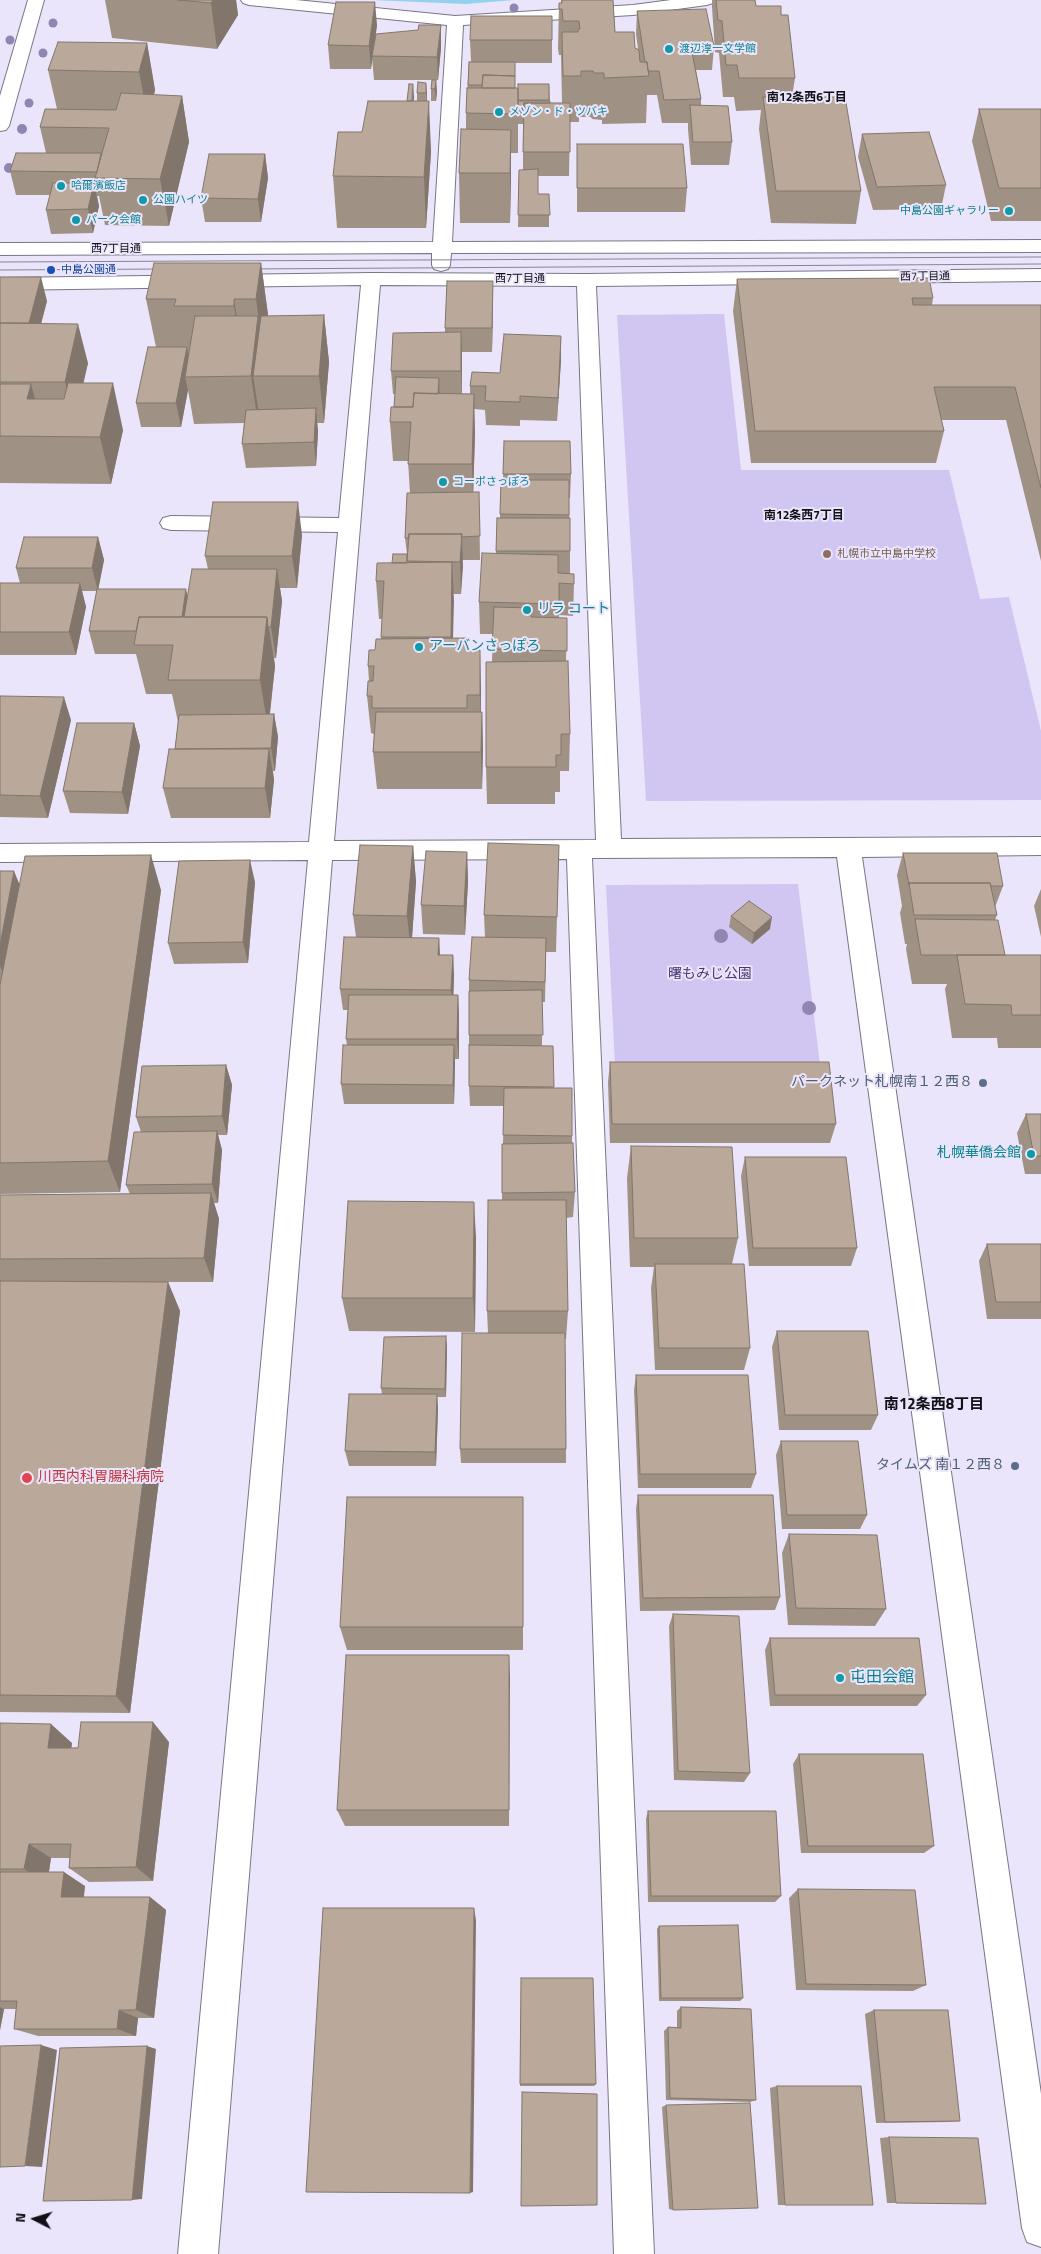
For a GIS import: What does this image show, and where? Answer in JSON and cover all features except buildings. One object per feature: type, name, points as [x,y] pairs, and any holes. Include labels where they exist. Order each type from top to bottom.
[{"type":"street","points":[[0,126],[36,0]]},
{"type":"street","points":[[249,0],[455,21],[633,10],[707,0]]},
{"type":"street","points":[[440,279],[455,21]]},
{"type":"street","name":"西7丁目通","points":[[0,249],[1041,246]]},
{"type":"street","name":"西7丁目通","points":[[0,284],[371,279],[586,280],[1041,275]]},
{"type":"street","points":[[198,2254],[371,279]]},
{"type":"street","points":[[586,280],[610,848]]},
{"type":"street","points":[[171,523],[350,525]]},
{"type":"street","points":[[0,853],[1041,846]]},
{"type":"street","points":[[848,847],[1041,2228]]},
{"type":"street","points":[[578,848],[634,2254]]},
{"type":"green space","name":"札幌市立中島中学校","points":[[724,314],[741,470],[949,470],[980,599],[1009,597],[1041,731],[1041,800],[646,801],[617,315]]},
{"type":"green space","name":"曙もみじ公園","points":[[798,884],[820,1065],[615,1067],[606,885]]},
{"type":"water","points":[[372,0],[514,0],[466,4]]},
{"type":"tram line","points":[[0,262],[1041,257]]},
{"type":"tram line","points":[[249,269],[1041,264]]},
{"type":"tram line","points":[[0,270],[166,269]]},
{"type":"place","name":"渡辺淳一文学館","points":[[669,49]]},
{"type":"place","name":"メゾン・ド・ツバキ","points":[[499,112]]},
{"type":"place","name":"哈爾濱飯店","points":[[61,186]]},
{"type":"place","name":"公園ハイツ","points":[[143,200]]},
{"type":"place","name":"中島公園ギャラリー","points":[[1009,211]]},
{"type":"place","name":"パーク会館","points":[[76,220]]},
{"type":"place","name":"中島公園通","points":[[51,270]]},
{"type":"place","name":"コーポさっぽろ","points":[[443,482]]},
{"type":"place","name":"札幌市立中島中学校","points":[[827,554]]},
{"type":"place","name":"リラ コート","points":[[527,610]]},
{"type":"place","name":"アーバンさっぽろ","points":[[419,647]]},
{"type":"place","name":"パークネット札幌南１２西８","points":[[983,1083]]},
{"type":"place","name":"札幌華僑会館","points":[[1031,1154]]},
{"type":"place","name":"タイムズ 南１２西８","points":[[1015,1466]]},
{"type":"place","name":"川西内科胃腸科病院","points":[[27,1478]]},
{"type":"place","name":"屯田会館","points":[[840,1678]]},
{"type":"district","name":"南12条西6丁目","points":[[807,98]]},
{"type":"district","name":"南12条西7丁目","points":[[804,516]]},
{"type":"district","name":"南12条西8丁目","points":[[934,1405]]}]
